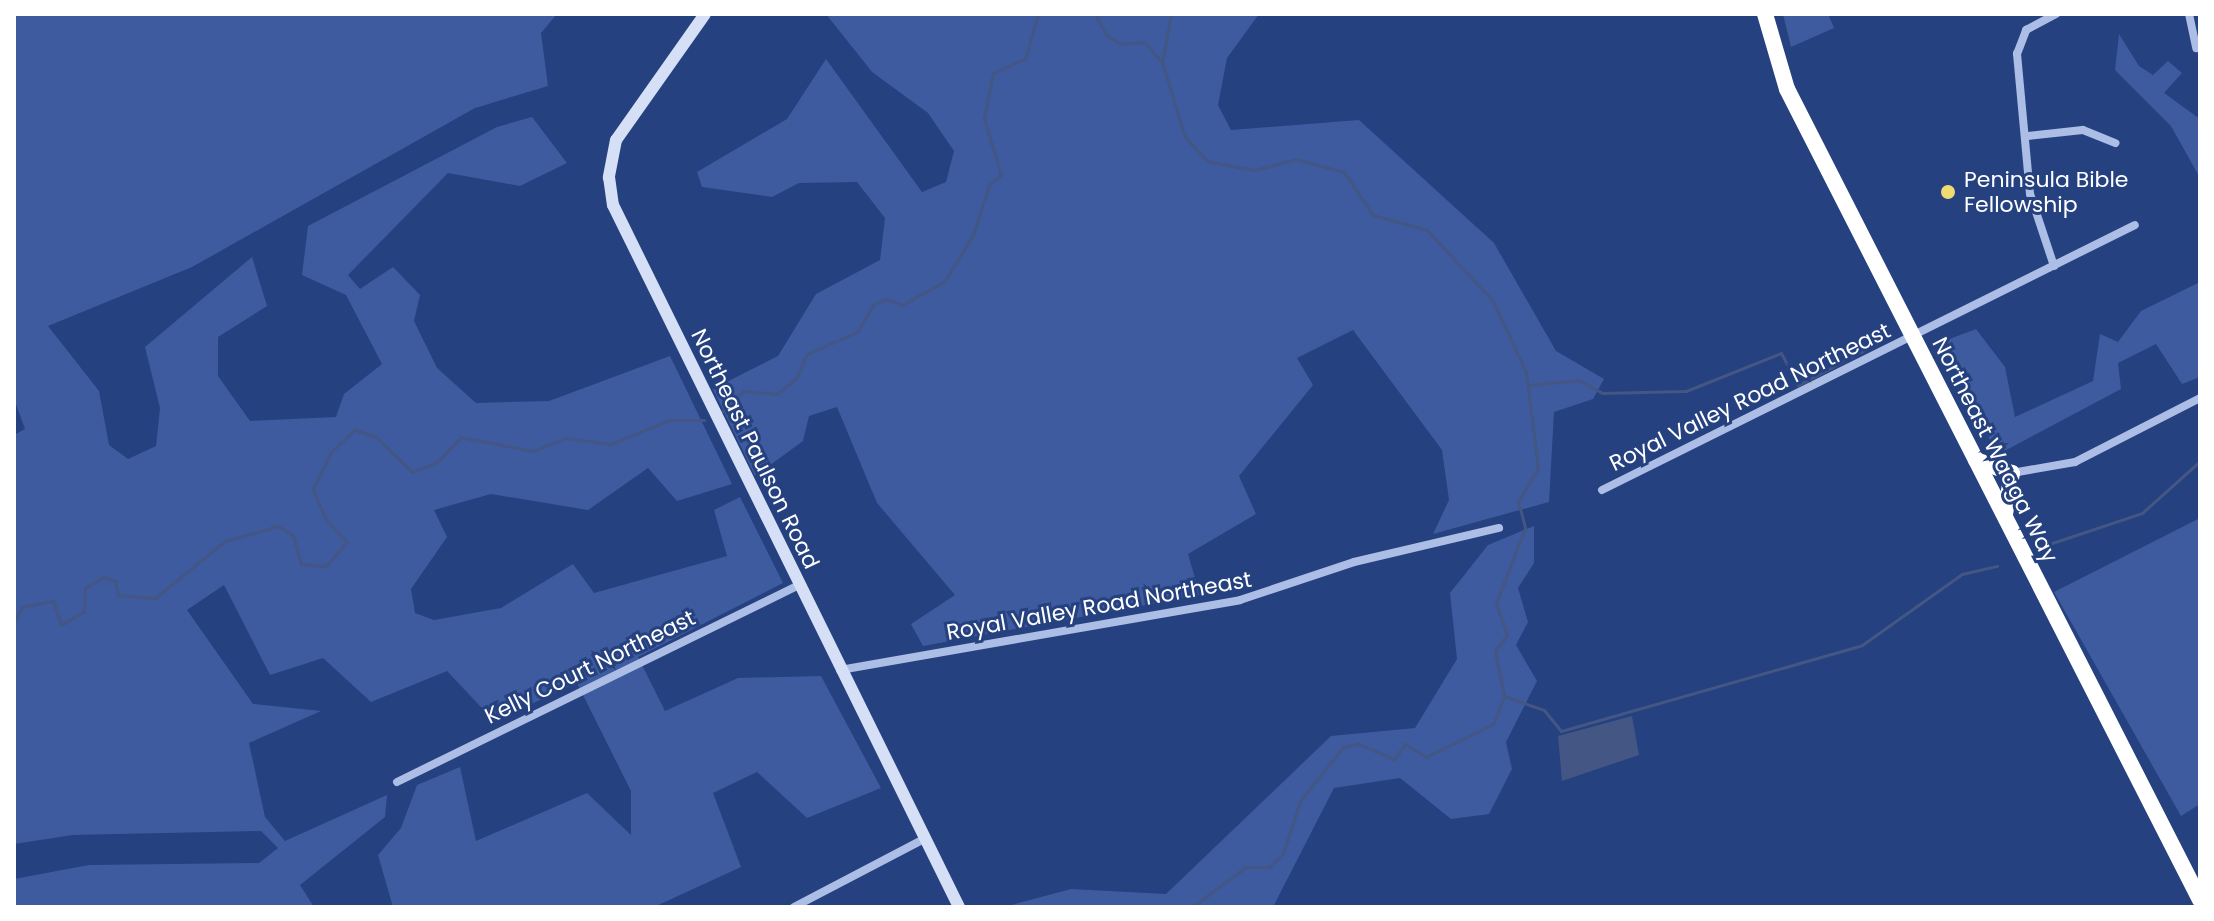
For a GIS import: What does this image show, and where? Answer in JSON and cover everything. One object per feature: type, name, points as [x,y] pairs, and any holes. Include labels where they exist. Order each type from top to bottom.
[{"type":"highway","name":"Northeast Waaga Way","points":[[1765,14],[1787,89],[2200,900]]},
{"type":"highway","points":[[1976,460],[2012,473],[2006,519]]},
{"type":"street","name":"Northeast Paulson Road","points":[[705,14],[616,140],[610,186],[617,215],[959,907]]},
{"type":"street","points":[[2054,266],[2030,194],[2020,39],[2056,14]]},
{"type":"street","points":[[2189,14],[2196,48]]},
{"type":"street","points":[[2028,136],[2083,130],[2115,143]]},
{"type":"street","name":"Royal Valley Road Northeast","points":[[1602,490],[2135,225]]},
{"type":"street","points":[[2012,473],[2075,462],[2200,398]]},
{"type":"street","name":"Royal Valley Road Northeast","points":[[840,670],[1240,600],[1354,562],[1499,528]]},
{"type":"street","name":"Kelly Court Northeast","points":[[397,782],[799,585]]},
{"type":"street","points":[[794,907],[924,839]]},
{"type":"shaded area","points":[[14,14],[557,14],[541,33],[548,86],[475,108],[192,267],[48,326],[99,391],[109,445],[128,459],[156,446],[160,408],[145,347],[252,257],[267,306],[218,337],[218,376],[250,421],[336,417],[344,394],[382,364],[346,295],[302,275],[308,226],[497,127],[532,117],[567,163],[520,186],[448,173],[348,275],[360,289],[393,267],[420,295],[414,321],[437,368],[476,403],[549,401],[670,356],[732,484],[677,501],[648,468],[588,510],[491,494],[434,510],[447,537],[411,589],[415,613],[434,620],[501,608],[573,564],[594,593],[727,556],[714,510],[740,497],[783,583],[638,657],[665,711],[738,678],[821,676],[881,788],[807,818],[757,772],[713,793],[741,867],[654,907],[393,907],[378,855],[401,828],[417,785],[460,767],[476,841],[587,793],[631,835],[631,791],[577,683],[494,721],[447,671],[371,702],[323,658],[270,675],[224,585],[187,610],[253,704],[321,711],[249,743],[265,817],[285,841],[387,795],[385,817],[300,885],[314,907],[14,907],[14,879],[89,865],[259,863],[278,848],[261,831],[73,835],[14,844],[14,435],[25,429],[14,399]]},
{"type":"shaded area","points":[[826,14],[1259,14],[1227,58],[1218,105],[1231,130],[1359,120],[1494,243],[1556,351],[1604,379],[1593,399],[1554,412],[1549,502],[1433,534],[1449,500],[1442,450],[1353,330],[1297,358],[1313,385],[1239,476],[1256,514],[1188,554],[1200,595],[923,646],[911,624],[955,595],[877,503],[837,407],[809,416],[803,441],[755,476],[713,389],[778,356],[816,294],[880,260],[885,218],[857,182],[799,183],[772,197],[702,187],[697,172],[787,119],[826,59],[922,192],[946,182],[954,151],[928,113],[872,72]]},
{"type":"shaded area","points":[[1783,14],[1828,14],[1834,28],[1791,47]]},
{"type":"shaded area","points":[[2119,34],[2139,66],[2153,75],[2168,61],[2182,73],[2164,93],[2200,119],[2200,178],[2171,126],[2115,70]]},
{"type":"shaded area","points":[[2200,282],[2200,377],[2182,384],[2156,344],[2118,363],[2121,389],[1997,455],[1944,341],[1976,329],[2005,367],[2015,417],[2093,381],[2100,334],[2118,342],[2141,311]]},
{"type":"shaded area","points":[[2200,518],[2200,804],[2181,816],[2054,592]]},
{"type":"shaded area","points":[[1534,526],[1534,563],[1518,588],[1528,622],[1516,645],[1537,681],[1506,742],[1512,769],[1489,814],[1451,819],[1400,778],[1334,788],[1273,907],[1004,907],[1071,889],[1166,894],[1331,736],[1415,728],[1457,659],[1450,593],[1488,545]]},
{"type":"shaded area","points":[[1632,716],[1639,755],[1562,781],[1558,736]]},
{"type":"waterway","points":[[723,411],[744,391],[777,394],[797,377],[807,354],[857,332],[873,305],[885,299],[902,305],[945,281],[973,235],[989,185],[1001,175],[984,118],[993,73],[1025,59],[1038,14]]},
{"type":"waterway","points":[[1095,14],[1107,36],[1121,44],[1144,42],[1162,62]]},
{"type":"waterway","points":[[1171,14],[1162,62],[1185,137],[1207,161],[1255,170],[1296,159],[1344,172],[1373,215],[1427,230],[1493,301],[1526,372],[1538,468],[1518,501],[1525,528],[1496,603],[1507,635],[1495,651],[1504,696],[1493,724],[1426,757],[1405,744],[1394,759],[1359,744],[1343,747],[1300,801],[1283,854],[1269,867],[1246,867],[1192,907]]},
{"type":"waterway","points":[[1529,385],[1578,380],[1602,393],[1686,391],[1781,353],[1798,385],[1880,342]]},
{"type":"waterway","points":[[14,622],[22,607],[53,601],[61,625],[84,611],[85,588],[103,577],[115,581],[118,595],[155,598],[225,541],[278,526],[293,535],[301,564],[326,566],[347,542],[326,520],[313,489],[331,452],[355,430],[376,437],[412,472],[436,463],[461,437],[533,451],[566,438],[611,444],[669,420],[704,420]]},
{"type":"waterway","points":[[2040,547],[2142,513],[2200,461]]},
{"type":"waterway","points":[[1504,696],[1544,710],[1561,731],[1862,645],[1962,574],[1997,566]]},
{"type":"waterway","points":[[1052,907],[1086,907]]},
{"type":"place","name":"Peninsula Bible Fellowship","points":[[1948,192]]}]
